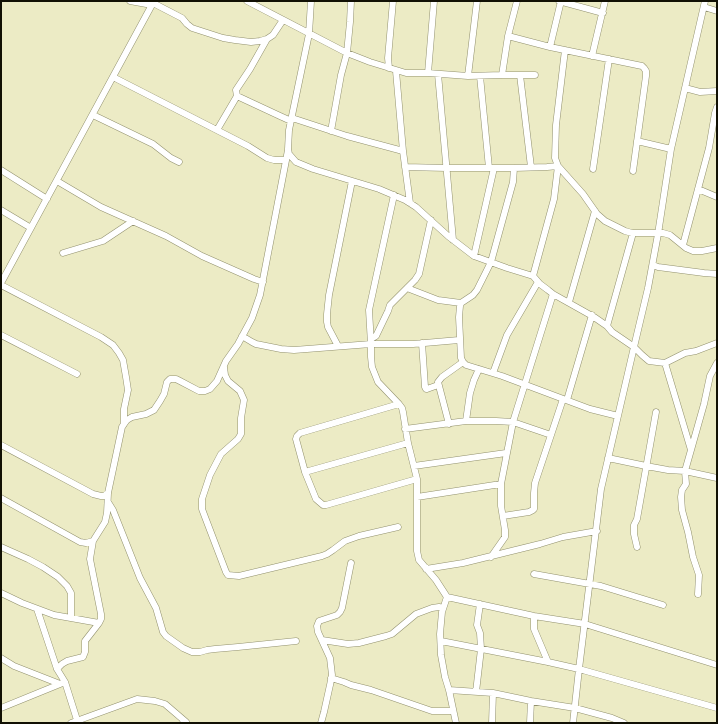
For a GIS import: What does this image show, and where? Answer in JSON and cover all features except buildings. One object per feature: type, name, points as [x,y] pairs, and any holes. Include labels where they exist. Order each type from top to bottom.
[{"type":"street","points":[[130,1],[153,3],[182,18],[192,28],[223,38],[251,42],[260,42],[268,39]]},
{"type":"street","points":[[247,1],[347,54],[396,71],[406,73],[468,76],[520,74],[535,75]]},
{"type":"street","points":[[58,669],[67,661],[83,657],[85,652],[85,641],[101,619],[90,559],[93,541],[105,522],[108,493],[122,427],[127,420],[132,417],[146,414],[154,410],[164,394],[167,382],[170,379],[176,379],[199,392],[210,389],[214,385],[252,318],[263,282],[286,160],[290,130],[309,34],[311,1]]},
{"type":"street","points":[[331,131],[341,75],[347,54],[351,1]]},
{"type":"street","points":[[389,68],[388,58],[393,1]]},
{"type":"street","points":[[428,73],[434,1]]},
{"type":"street","points":[[468,76],[477,1]]},
{"type":"street","points":[[502,75],[508,36],[517,1]]},
{"type":"street","points":[[550,47],[561,1],[603,13]]},
{"type":"street","points":[[592,56],[606,1]]},
{"type":"street","points":[[124,424],[124,409],[128,390],[123,360],[113,345],[101,337],[1,284],[153,3]]},
{"type":"street","points":[[573,723],[601,489],[653,265],[671,149],[705,4],[717,10]]},
{"type":"street","points":[[217,130],[237,96],[236,90],[268,39],[283,20]]},
{"type":"street","points":[[508,36],[550,47],[642,66],[646,71],[646,76],[633,171]]},
{"type":"street","points":[[565,50],[556,125],[555,158],[558,166],[583,194],[595,212],[605,221],[625,231],[633,233],[663,233],[693,251],[717,248]]},
{"type":"street","points":[[593,169],[609,59]]},
{"type":"street","points":[[396,71],[403,151],[410,204]]},
{"type":"street","points":[[438,74],[454,240]]},
{"type":"street","points":[[520,74],[531,168]]},
{"type":"street","points":[[474,256],[492,168],[480,76]]},
{"type":"street","points":[[113,77],[248,146],[266,158],[286,160]]},
{"type":"street","points":[[685,88],[700,92],[717,91]]},
{"type":"street","points":[[237,96],[292,120],[403,151]]},
{"type":"street","points":[[683,245],[709,148],[717,107]]},
{"type":"street","points":[[93,115],[153,144],[171,158],[179,162]]},
{"type":"street","points":[[637,141],[671,149]]},
{"type":"street","points":[[288,149],[289,154],[296,162],[313,169],[379,189],[416,207],[474,256],[533,276],[540,284],[554,294],[592,315],[607,326],[612,332],[634,347],[649,361],[666,363],[685,353],[703,349],[717,343]]},
{"type":"street","points":[[405,167],[531,168],[558,166]]},
{"type":"street","points":[[533,276],[554,199],[558,166]]},
{"type":"street","points":[[407,288],[438,300],[461,303],[473,295],[491,262],[513,182],[514,168]]},
{"type":"street","points":[[1,170],[47,199]]},
{"type":"street","points":[[57,181],[100,207],[166,236],[202,256],[263,282]]},
{"type":"street","points":[[338,346],[328,327],[327,314],[329,295],[352,181]]},
{"type":"street","points":[[698,189],[717,197]]},
{"type":"street","points":[[394,195],[370,301],[369,310],[372,367],[378,382],[399,404],[403,412],[408,443],[417,479],[417,551],[419,560],[436,580],[447,597],[534,616],[585,624],[717,666]]},
{"type":"street","points":[[1,210],[31,228]]},
{"type":"street","points":[[569,302],[595,212]]},
{"type":"street","points":[[371,341],[376,336],[390,305],[419,274],[431,220]]},
{"type":"street","points":[[63,253],[103,241],[133,221]]},
{"type":"street","points":[[607,326],[633,233]]},
{"type":"street","points":[[653,265],[658,267],[717,274]]},
{"type":"street","points":[[493,373],[506,334],[538,282]]},
{"type":"street","points":[[491,556],[505,537],[501,506],[501,484],[512,422],[554,294]]},
{"type":"street","points":[[461,303],[459,317],[459,340],[460,353],[463,362],[590,409],[618,416]]},
{"type":"street","points":[[503,516],[529,512],[534,508],[536,483],[592,315]]},
{"type":"street","points":[[1,335],[77,374]]},
{"type":"street","points":[[242,336],[252,342],[282,350],[338,346],[371,341],[422,343],[459,340]]},
{"type":"street","points":[[422,343],[425,387],[428,389],[438,385]]},
{"type":"street","points":[[449,424],[438,382],[442,377],[463,362]]},
{"type":"street","points":[[666,363],[691,450]]},
{"type":"street","points":[[698,594],[699,575],[682,510],[681,497],[682,490],[686,484],[685,471],[704,404],[710,376],[717,363]]},
{"type":"street","points":[[224,366],[225,375],[228,381],[240,391],[244,400],[241,418],[242,434],[221,454],[210,475],[202,499],[202,509],[228,574],[239,576],[322,556],[345,541],[359,536],[398,527]]},
{"type":"street","points":[[466,421],[470,393],[479,369]]},
{"type":"street","points":[[399,404],[300,433],[296,439],[305,472],[316,499],[323,505],[417,479]]},
{"type":"street","points":[[637,547],[634,534],[634,525],[637,519],[656,412]]},
{"type":"street","points":[[405,428],[466,421],[496,421],[512,422],[551,435]]},
{"type":"street","points":[[305,472],[408,443]]},
{"type":"street","points":[[1,445],[93,494],[104,496],[108,493]]},
{"type":"street","points":[[414,466],[506,453]]},
{"type":"street","points":[[608,458],[717,478]]},
{"type":"street","points":[[417,497],[501,484]]},
{"type":"street","points":[[1,498],[80,542],[86,543],[93,541]]},
{"type":"street","points":[[108,502],[113,510],[140,578],[156,608],[163,632],[166,636],[183,648],[192,652],[296,641]]},
{"type":"street","points":[[426,569],[464,563],[563,537],[597,531]]},
{"type":"street","points":[[1,547],[43,567],[58,577],[67,586],[71,593],[71,618]]},
{"type":"street","points":[[321,723],[331,678],[330,658],[318,632],[317,623],[319,620],[337,615],[340,612],[351,563]]},
{"type":"street","points":[[534,574],[601,586],[663,605]]},
{"type":"street","points":[[1,593],[54,615],[99,623]]},
{"type":"street","points":[[447,597],[442,612],[440,634],[445,677],[456,723]]},
{"type":"street","points":[[476,692],[481,649],[480,633],[477,625],[480,604]]},
{"type":"street","points":[[322,640],[348,644],[380,638],[392,634],[416,614],[432,608],[443,608]]},
{"type":"street","points":[[37,609],[78,722]]},
{"type":"street","points":[[534,616],[534,629],[548,662]]},
{"type":"street","points":[[441,641],[548,662],[717,708]]},
{"type":"street","points":[[1,658],[14,666],[63,683]]},
{"type":"street","points":[[331,678],[432,711],[453,711]]},
{"type":"street","points":[[1,708],[63,683]]},
{"type":"street","points":[[449,690],[493,693],[575,708],[612,718],[624,723]]},
{"type":"street","points":[[492,723],[493,693]]},
{"type":"street","points":[[71,723],[78,722],[137,699],[165,704],[186,722],[183,723]]},
{"type":"street","points":[[530,723],[531,701]]}]
